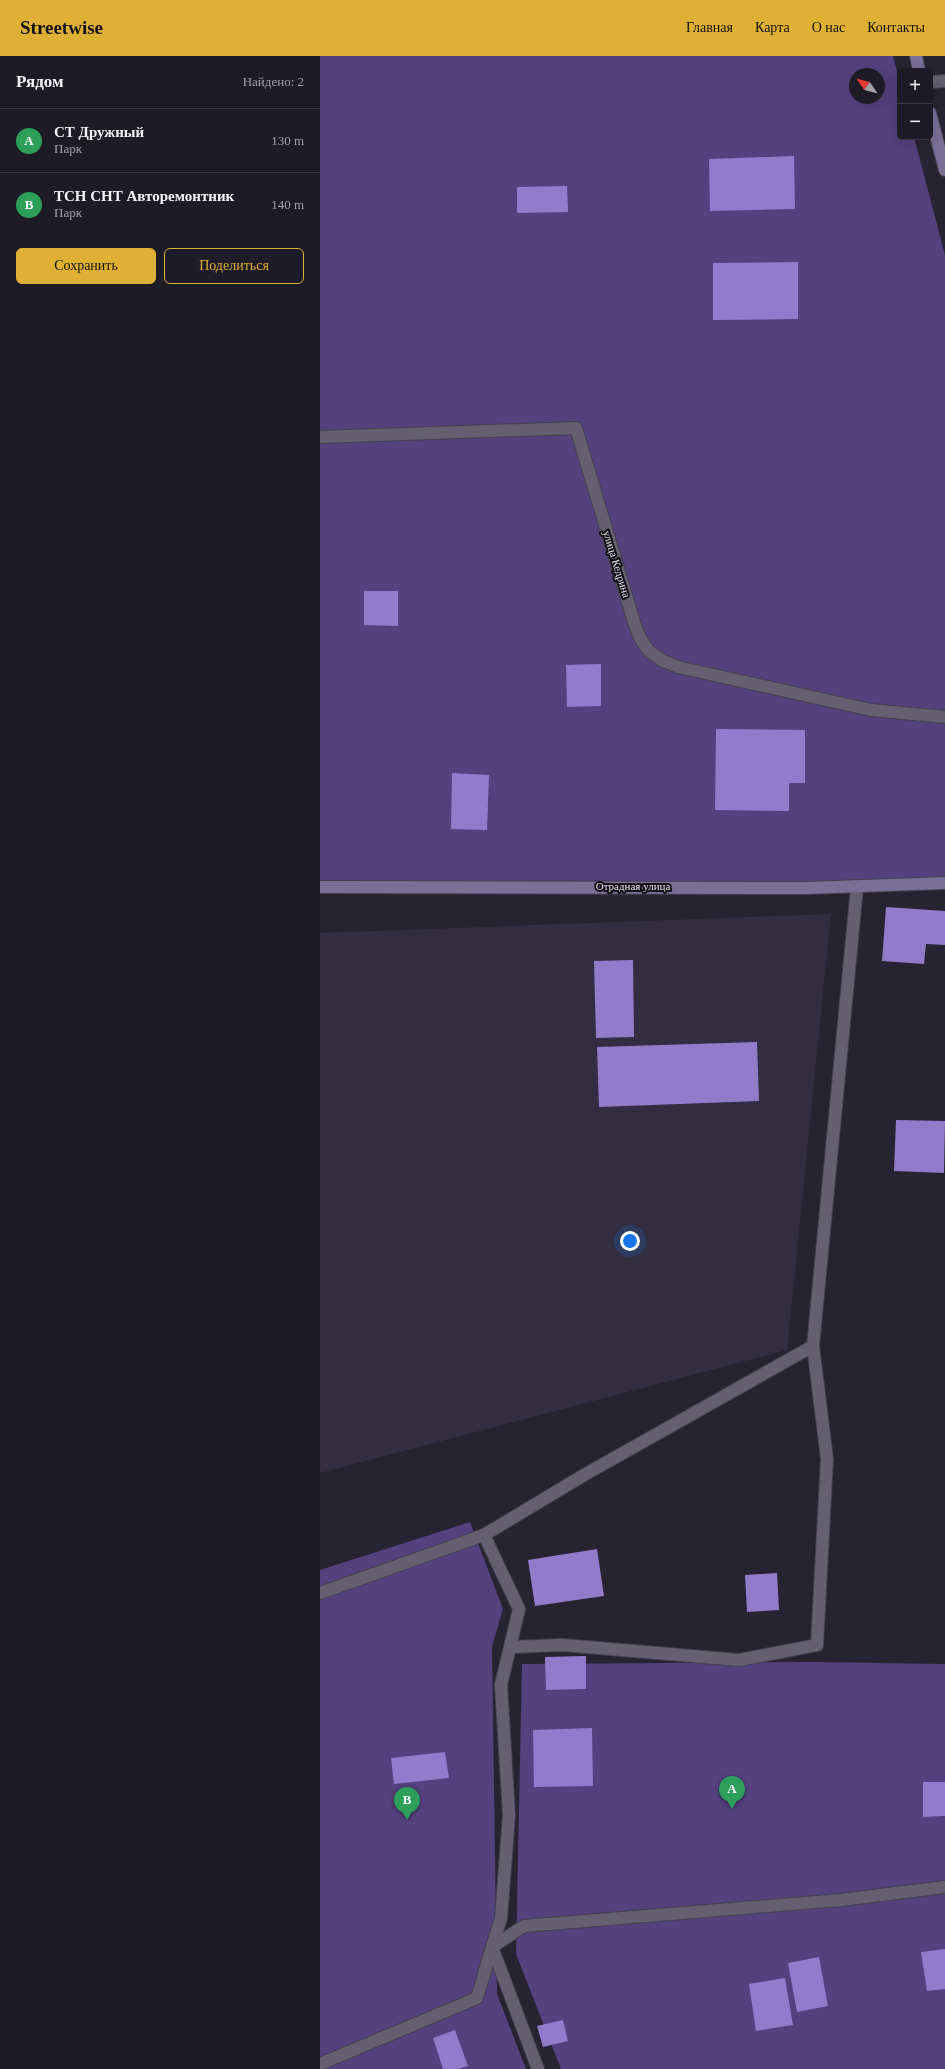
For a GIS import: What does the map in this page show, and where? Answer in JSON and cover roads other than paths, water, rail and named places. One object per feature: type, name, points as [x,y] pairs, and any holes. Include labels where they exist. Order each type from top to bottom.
[{"type":"main road","points":[[916,56],[918,68]]},
{"type":"main road","points":[[933,124],[945,170]]},
{"type":"main road","name":"Отрадная улица","points":[[320,887],[857,887],[945,883]]},
{"type":"street","points":[[933,82],[945,81]]},
{"type":"street","name":"улица Кедрина","points":[[320,437],[576,428],[634,622],[640,638],[649,651],[662,661],[695,672],[871,710],[945,717]]},
{"type":"street","points":[[511,1647],[563,1646],[739,1660],[817,1645],[827,1459],[813,1346],[857,887]]},
{"type":"street","points":[[320,1593],[484,1535],[584,1474],[813,1346]]},
{"type":"street","points":[[320,2064],[478,1998],[492,1947],[502,1918],[509,1815],[501,1685],[519,1609],[484,1535]]},
{"type":"street","points":[[492,1947],[524,1926],[841,1900],[945,1887]]},
{"type":"street","points":[[492,1947],[538,2069]]},
{"type":"place","name":"СТ Дружный","points":[[732,1809]]},
{"type":"place","name":"ТСН СНТ Авторемонтник","points":[[407,1820]]}]
